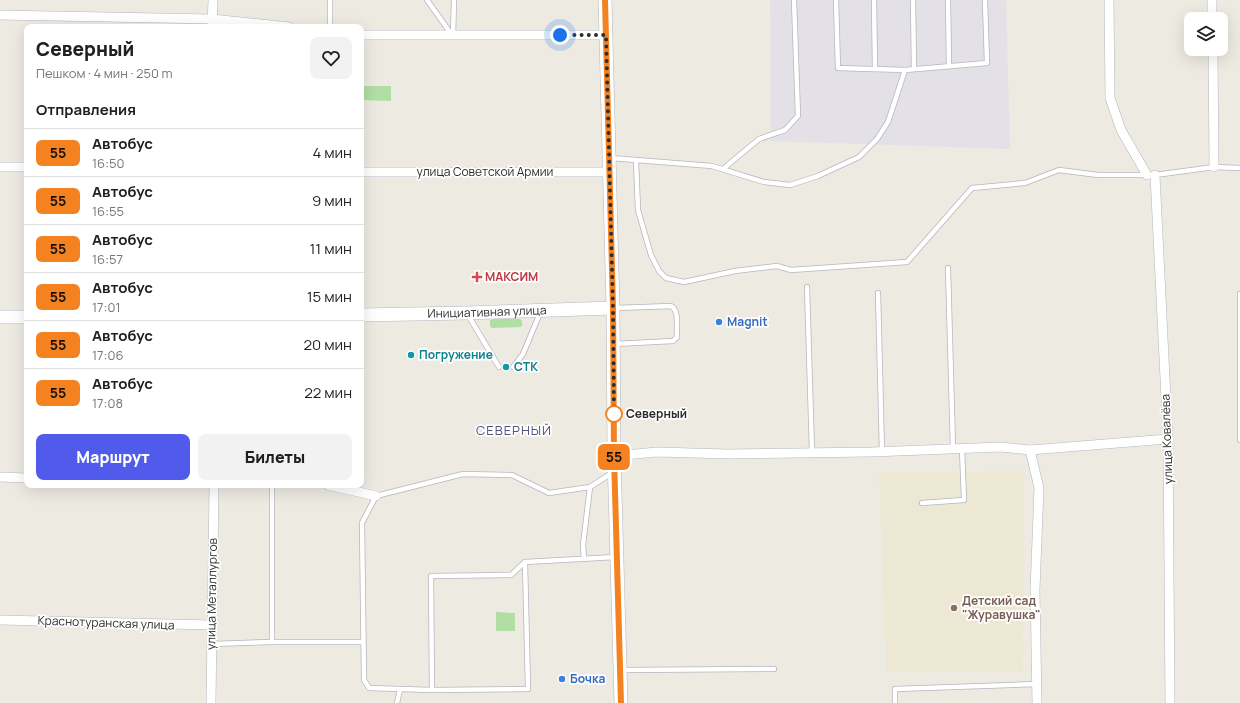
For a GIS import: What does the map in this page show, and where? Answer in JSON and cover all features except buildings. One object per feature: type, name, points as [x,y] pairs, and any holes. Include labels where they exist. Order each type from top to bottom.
[{"type":"main road","points":[[605,0],[613,308],[614,456],[621,703]]},
{"type":"main road","name":"Инициативная улица","points":[[364,315],[613,308]]},
{"type":"main road","points":[[0,317],[24,317]]},
{"type":"street","points":[[212,0],[212,23]]},
{"type":"street","points":[[1110,0],[1110,98],[1121,130],[1151,175]]},
{"type":"street","points":[[1212,0],[1212,12]]},
{"type":"street","points":[[0,15],[232,24]]},
{"type":"street","points":[[364,35],[606,35]]},
{"type":"street","points":[[1213,56],[1214,167]]},
{"type":"street","points":[[0,167],[24,167]]},
{"type":"street","name":"улица Советской Армии","points":[[364,172],[609,172]]},
{"type":"street","name":"улица Ковалёва","points":[[1151,175],[1168,439],[1170,703]]},
{"type":"street","points":[[614,456],[657,452],[728,454],[1001,447],[1030,450],[1168,439]]},
{"type":"street","points":[[1030,450],[1039,488],[1035,590],[1037,703]]},
{"type":"street","points":[[0,478],[24,478]]},
{"type":"street","name":"улица Металлургов","points":[[211,703],[214,488]]},
{"type":"street","points":[[341,488],[376,496]]},
{"type":"street","name":"Краснотуранская улица","points":[[0,620],[212,626]]},
{"type":"lane","points":[[330,0],[330,24]]},
{"type":"lane","points":[[427,0],[453,36]]},
{"type":"lane","points":[[453,36],[454,0]]},
{"type":"lane","points":[[723,169],[759,139],[785,130],[798,116],[794,0]]},
{"type":"lane","points":[[836,0],[838,68],[905,70],[987,63],[985,0]]},
{"type":"lane","points":[[874,0],[875,69]]},
{"type":"lane","points":[[912,0],[914,69]]},
{"type":"lane","points":[[948,0],[949,66]]},
{"type":"lane","points":[[609,158],[712,166],[764,182],[790,185],[818,176],[859,157],[877,139],[888,122],[905,70]]},
{"type":"lane","points":[[636,161],[638,210],[651,255],[659,271],[666,278],[684,282],[735,271],[777,266],[791,270],[907,262],[972,188],[1025,183],[1059,170],[1098,175],[1151,175],[1214,167],[1240,168]]},
{"type":"lane","points":[[948,268],[953,449]]},
{"type":"lane","points":[[807,287],[812,452]]},
{"type":"lane","points":[[878,293],[882,451]]},
{"type":"lane","points":[[1240,294],[1240,440]]},
{"type":"lane","points":[[613,308],[672,306],[676,312],[677,337],[673,342],[613,345]]},
{"type":"lane","points":[[513,366],[523,354],[540,311]]},
{"type":"lane","points":[[466,313],[499,367]]},
{"type":"lane","points":[[922,503],[964,500],[962,449]]},
{"type":"lane","points":[[525,562],[528,689],[400,690],[370,688],[364,680],[362,524],[376,496],[463,474],[512,475],[549,493],[590,487],[615,471]]},
{"type":"lane","points":[[584,559],[582,545],[590,487]]},
{"type":"lane","points":[[272,488],[272,642]]},
{"type":"lane","points":[[432,690],[431,576],[510,575],[525,562],[618,557]]},
{"type":"lane","points":[[212,644],[272,642],[363,642]]},
{"type":"lane","points":[[620,670],[774,668]]},
{"type":"lane","points":[[895,703],[895,689],[1037,684]]},
{"type":"lane","points":[[397,703],[400,690]]},
{"type":"shaded area","points":[[770,0],[1006,0],[1010,149],[771,141]]},
{"type":"shaded area","name":"Детский сад \"Журавушка\"","points":[[1024,471],[1023,671],[886,672],[879,473]]},
{"type":"green space","points":[[364,86],[391,86],[391,101],[364,100]]},
{"type":"green space","points":[[520,319],[522,321],[522,326],[492,328],[490,326],[490,320]]},
{"type":"green space","points":[[496,612],[515,613],[515,631],[496,631]]},
{"type":"bus line","name":"55","points":[[605,0],[613,308],[614,456],[621,703]]},
{"type":"place","name":"МАКСИМ","points":[[477,277]]},
{"type":"place","name":"Magnit","points":[[719,322]]},
{"type":"place","name":"Погружение","points":[[411,355]]},
{"type":"place","name":"СТК","points":[[506,367]]},
{"type":"place","name":"Северный","points":[[614,414]]},
{"type":"place","name":"Детский сад \"Журавушка\"","points":[[954,608]]},
{"type":"place","name":"Бочка","points":[[562,679]]},
{"type":"district","name":"СЕВЕРНЫЙ","points":[[514,430]]},
{"type":"route","points":[[560,35],[606,35],[613,308],[614,414]]}]
